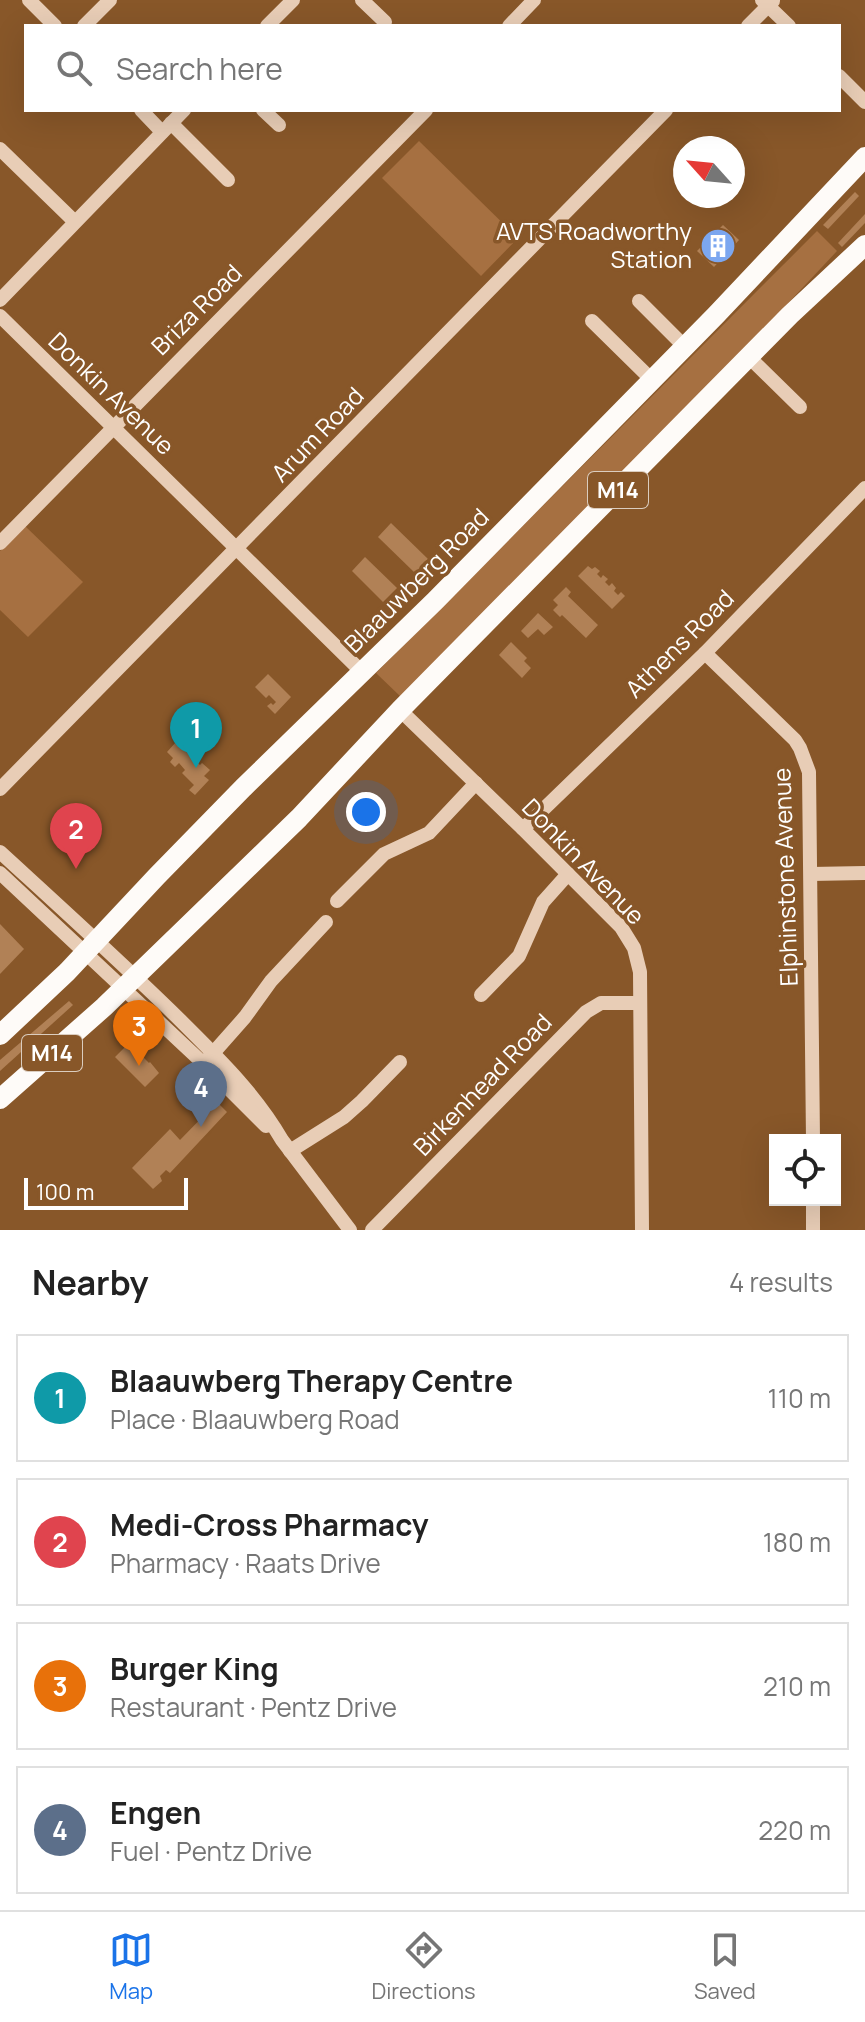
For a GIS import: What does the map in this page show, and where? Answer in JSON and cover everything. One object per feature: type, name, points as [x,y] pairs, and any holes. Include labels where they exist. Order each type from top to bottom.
[{"type":"main road","name":"Blaauwberg Road","points":[[0,1035],[91,948],[232,799],[363,673],[685,347],[865,157]]},
{"type":"main road","name":"M14","points":[[0,1099],[129,982],[299,818],[400,710],[790,315],[865,245]]},
{"type":"street","points":[[29,0],[53,24]]},
{"type":"street","points":[[86,24],[110,0]]},
{"type":"street","points":[[274,24],[293,0]]},
{"type":"street","points":[[362,0],[385,22]]},
{"type":"street","points":[[511,24],[534,0]]},
{"type":"street","points":[[750,24],[768,2],[787,24]]},
{"type":"street","points":[[841,78],[865,102]]},
{"type":"street","points":[[144,112],[228,180]]},
{"type":"street","points":[[0,300],[182,112]]},
{"type":"street","points":[[265,112],[279,125]]},
{"type":"street","name":"Briza Road","points":[[0,543],[424,112]]},
{"type":"street","name":"Arum Road","points":[[0,789],[664,112]]},
{"type":"street","points":[[0,149],[74,221]]},
{"type":"street","points":[[639,301],[685,347]]},
{"type":"street","name":"Donkin Avenue","points":[[0,316],[363,673]]},
{"type":"street","points":[[592,321],[652,380]]},
{"type":"street","points":[[749,357],[800,407]]},
{"type":"street","name":"Athens Road","points":[[523,829],[705,653],[865,488]]},
{"type":"street","name":"Elphinstone Avenue","points":[[705,653],[795,740],[809,772],[813,1134]]},
{"type":"street","name":"Donkin Avenue","points":[[400,710],[523,829],[621,927],[629,939],[640,972],[642,1230]]},
{"type":"street","points":[[337,901],[384,854],[429,833],[476,783]]},
{"type":"street","points":[[0,852],[91,948]]},
{"type":"street","points":[[0,873],[91,948],[208,1058],[230,1091],[286,1146],[350,1230]]},
{"type":"street","points":[[811,874],[865,873]]},
{"type":"street","points":[[481,995],[519,956],[543,902],[568,874]]},
{"type":"street","points":[[208,1058],[245,1017],[271,981],[326,922]]},
{"type":"street","name":"Birkenhead Road","points":[[372,1230],[586,1012],[601,1003],[640,1003]]},
{"type":"street","points":[[286,1146],[344,1117],[400,1062]]},
{"type":"street","points":[[813,1206],[813,1230]]},
{"type":"shaded area","points":[[419,141],[518,238],[481,276],[382,178]]},
{"type":"shaded area","points":[[817,231],[837,251],[401,697],[376,673]]},
{"type":"shaded area","points":[[25,526],[83,582],[28,637],[0,610],[0,551]]},
{"type":"building","points":[[855,192],[859,196],[828,229],[823,225]]},
{"type":"building","points":[[865,214],[865,223],[842,247],[838,243]]},
{"type":"building","name":"AVTS Roadworthy Station","points":[[723,225],[739,240],[714,267],[697,251]]},
{"type":"building","points":[[391,523],[428,559],[415,573],[378,537]]},
{"type":"building","points":[[365,557],[397,588],[383,602],[352,571]]},
{"type":"building","points":[[588,566],[600,571],[597,574],[608,579],[605,582],[609,586],[612,583],[618,595],[621,592],[625,596],[612,609],[578,576]]},
{"type":"building","points":[[566,587],[571,592],[568,596],[598,625],[586,638],[553,610],[558,605],[553,600]]},
{"type":"building","points":[[538,613],[553,627],[544,635],[538,629],[528,638],[521,631]]},
{"type":"building","points":[[511,642],[527,658],[524,661],[531,668],[522,678],[499,655]]},
{"type":"building","points":[[268,674],[291,697],[275,714],[267,706],[276,702],[269,695],[266,698],[255,687]]},
{"type":"building","points":[[176,742],[200,765],[202,763],[210,770],[204,776],[209,780],[195,795],[189,790],[194,785],[182,773],[185,770],[179,763],[175,767],[170,762],[173,758],[167,752]]},
{"type":"building","points":[[0,924],[24,949],[0,974]]},
{"type":"building","points":[[69,1001],[73,1005],[0,1071],[0,1060]]},
{"type":"building","points":[[129,1043],[159,1073],[145,1087],[115,1057]]},
{"type":"building","points":[[217,1102],[227,1112],[170,1173],[166,1170],[160,1176],[162,1181],[153,1189],[132,1168],[170,1129],[180,1140]]},
{"type":"place","name":"AVTS Roadworthy Station","points":[[718,246]]},
{"type":"place","name":"Blaauwberg Therapy Centre","points":[[196,768]]},
{"type":"place","name":"Medi-Cross Pharmacy","points":[[76,869]]},
{"type":"place","name":"Burger King","points":[[139,1066]]},
{"type":"place","name":"Engen","points":[[201,1127]]}]
